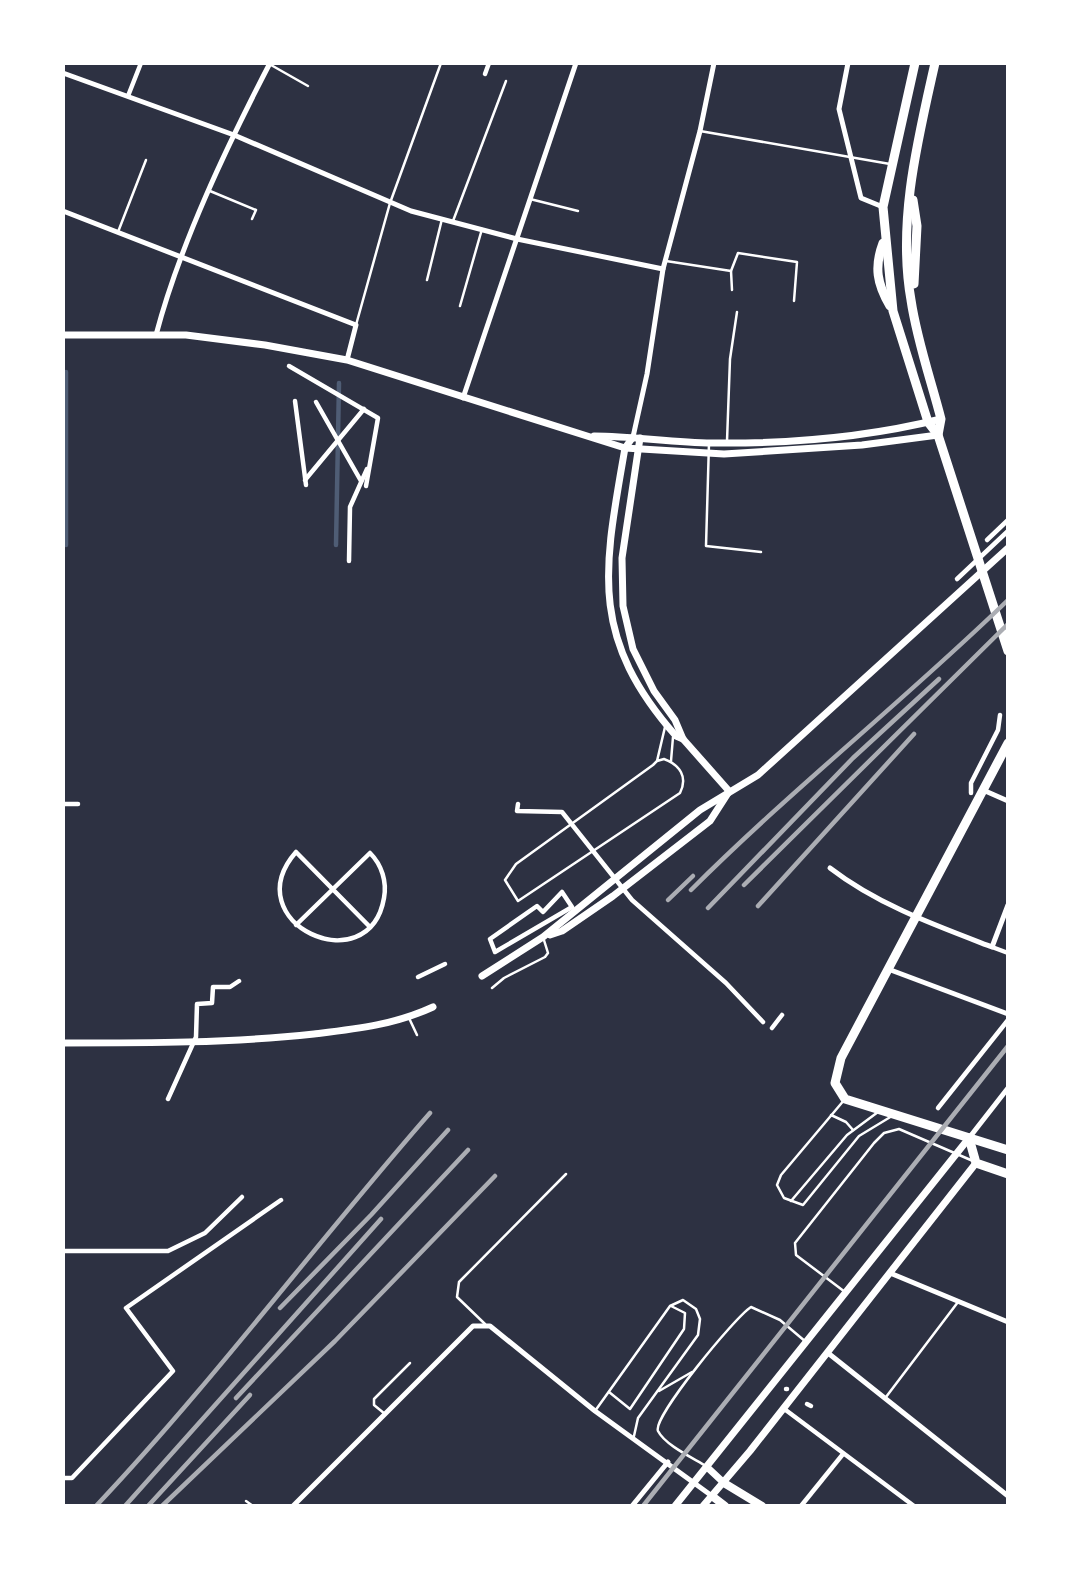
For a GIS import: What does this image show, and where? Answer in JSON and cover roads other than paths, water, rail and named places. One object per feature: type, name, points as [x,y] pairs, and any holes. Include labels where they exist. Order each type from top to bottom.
[{"type":"main road","points":[[915,63],[883,207],[885,239],[876,260],[879,287],[893,311],[928,422],[938,435],[1008,651]]},
{"type":"main road","points":[[934,63],[912,188],[917,226],[910,299],[942,419],[938,435]]},
{"type":"main road","points":[[1008,743],[888,968],[838,1067],[835,1083],[845,1098],[1008,1150]]},
{"type":"main road","points":[[969,1139],[976,1163],[1008,1174]]},
{"type":"main road","points":[[724,1483],[762,1506]]},
{"type":"main road","points":[[712,1496],[725,1506]]},
{"type":"street","points":[[128,96],[141,63]]},
{"type":"street","points":[[156,335],[210,191],[270,63]]},
{"type":"street","points":[[485,74],[489,63]]},
{"type":"street","points":[[464,398],[576,63]]},
{"type":"street","points":[[714,63],[700,131],[663,269],[637,437],[638,449],[622,558],[622,607],[634,649],[654,691],[675,720],[683,739],[729,791]]},
{"type":"street","points":[[848,63],[839,109],[848,155],[861,198],[883,207]]},
{"type":"street","points":[[63,73],[234,135],[390,203],[517,239],[663,269]]},
{"type":"street","points":[[63,211],[356,325],[347,360]]},
{"type":"street","points":[[63,335],[156,335],[265,345],[347,360],[625,448],[708,454],[862,445],[938,435]]},
{"type":"street","points":[[289,366],[377,418],[366,486]]},
{"type":"street","points":[[295,401],[306,482],[363,409]]},
{"type":"street","points":[[316,402],[361,482]]},
{"type":"street","points":[[583,436],[727,443],[832,437],[942,419]]},
{"type":"street","points":[[637,437],[625,448],[607,564],[611,619],[636,687],[674,734],[683,739]]},
{"type":"street","points":[[349,561],[350,507],[369,466]]},
{"type":"street","points":[[987,540],[1008,520]]},
{"type":"street","points":[[957,579],[1008,531]]},
{"type":"street","points":[[482,976],[543,937],[700,810],[758,775],[1008,548]]},
{"type":"street","points":[[971,793],[971,783],[998,730],[1000,715]]},
{"type":"street","points":[[983,790],[1008,801]]},
{"type":"street","points":[[543,937],[562,930],[613,896],[710,821],[729,791]]},
{"type":"street","points":[[63,804],[78,804]]},
{"type":"street","points":[[517,804],[517,811],[562,812],[629,898],[726,983],[763,1022]]},
{"type":"street","points":[[296,925],[332,889],[370,853],[383,874],[385,890],[382,906],[369,926],[348,939],[316,939],[296,925],[283,905],[281,888],[283,872],[296,852],[332,889],[369,926]]},
{"type":"street","points":[[830,868],[849,883],[916,917],[1008,953]]},
{"type":"street","points":[[562,892],[572,907],[539,926],[495,952],[490,939],[537,906],[543,912],[562,892]]},
{"type":"street","points":[[992,947],[1008,905]]},
{"type":"street","points":[[418,977],[445,964]]},
{"type":"street","points":[[888,968],[1008,1014]]},
{"type":"street","points":[[169,1099],[196,1037],[197,1004],[212,1003],[213,987],[230,986],[239,981]]},
{"type":"street","points":[[63,1043],[262,1040],[372,1027],[409,1018],[433,1007]]},
{"type":"street","points":[[772,1028],[782,1015]]},
{"type":"street","points":[[938,1108],[1008,1020]]},
{"type":"street","points":[[675,1506],[695,1485],[1008,1088]]},
{"type":"street","points":[[703,1506],[828,1353],[976,1163]]},
{"type":"street","points":[[63,1251],[168,1251],[205,1233],[242,1197]]},
{"type":"street","points":[[63,1478],[72,1478],[173,1371],[126,1308],[281,1200]]},
{"type":"street","points":[[890,1273],[944,1299],[1008,1322]]},
{"type":"street","points":[[293,1506],[473,1326],[485,1324],[595,1411],[712,1496]]},
{"type":"street","points":[[828,1353],[1008,1496]]},
{"type":"street","points":[[783,1408],[914,1506]]},
{"type":"street","points":[[801,1506],[843,1454]]},
{"type":"street","points":[[632,1506],[668,1462]]},
{"type":"street","points":[[708,1468],[724,1483]]},
{"type":"lane","points":[[270,63],[308,86]]},
{"type":"lane","points":[[356,325],[390,203],[441,63]]},
{"type":"lane","points":[[453,221],[506,81]]},
{"type":"lane","points":[[700,131],[892,164]]},
{"type":"lane","points":[[118,232],[146,160]]},
{"type":"lane","points":[[210,191],[256,210],[251,219]]},
{"type":"lane","points":[[530,199],[578,211]]},
{"type":"lane","points":[[426,280],[442,219]]},
{"type":"lane","points":[[460,306],[482,229]]},
{"type":"lane","points":[[732,290],[731,271],[738,253],[797,262],[794,301]]},
{"type":"lane","points":[[666,261],[731,271]]},
{"type":"lane","points":[[727,443],[730,359],[737,312]]},
{"type":"lane","points":[[709,443],[706,546],[761,552]]},
{"type":"lane","points":[[671,761],[675,720]]},
{"type":"lane","points":[[657,761],[671,761],[682,773],[684,786],[680,793],[518,901],[506,880],[516,864],[637,779],[657,761],[665,724]]},
{"type":"lane","points":[[492,988],[504,978],[545,957],[548,953],[543,937]]},
{"type":"lane","points":[[409,1018],[417,1035]]},
{"type":"lane","points":[[845,1098],[781,1175],[777,1185],[784,1198],[803,1205],[859,1136],[895,1114]]},
{"type":"lane","points":[[791,1201],[853,1130],[881,1110]]},
{"type":"lane","points":[[831,1115],[846,1122],[853,1130]]},
{"type":"lane","points":[[845,1292],[796,1255],[795,1243],[884,1133],[900,1129],[976,1163]]},
{"type":"lane","points":[[485,1324],[457,1297],[459,1282],[566,1174]]},
{"type":"lane","points":[[595,1411],[670,1306],[683,1300],[688,1302],[700,1319],[700,1329],[638,1418],[634,1437]]},
{"type":"lane","points":[[885,1398],[958,1302]]},
{"type":"lane","points":[[609,1392],[630,1409],[684,1329],[685,1313],[670,1306]]},
{"type":"lane","points":[[708,1468],[666,1439],[658,1432],[657,1425],[661,1414],[695,1370],[751,1307],[780,1321],[806,1342]]},
{"type":"lane","points":[[385,1414],[374,1405],[374,1399],[410,1363]]},
{"type":"lane","points":[[656,1393],[695,1370]]},
{"type":"lane","points":[[246,1500],[253,1506]]},
{"type":"waterway","points":[[66,372],[66,545]]},
{"type":"waterway","points":[[336,545],[339,383]]},
{"type":"railway","points":[[691,890],[1008,600]]},
{"type":"railway","points":[[744,885],[1008,624]]},
{"type":"railway","points":[[708,908],[853,758],[939,679]]},
{"type":"railway","points":[[758,906],[914,734]]},
{"type":"railway","points":[[668,900],[693,876]]},
{"type":"railway","points":[[643,1506],[1008,1046]]},
{"type":"railway","points":[[96,1506],[224,1361],[430,1113]]},
{"type":"railway","points":[[280,1308],[371,1215],[448,1130]]},
{"type":"railway","points":[[236,1398],[468,1150]]},
{"type":"railway","points":[[162,1506],[335,1341],[495,1176]]},
{"type":"railway","points":[[125,1506],[381,1219]]},
{"type":"railway","points":[[148,1506],[250,1395]]}]
